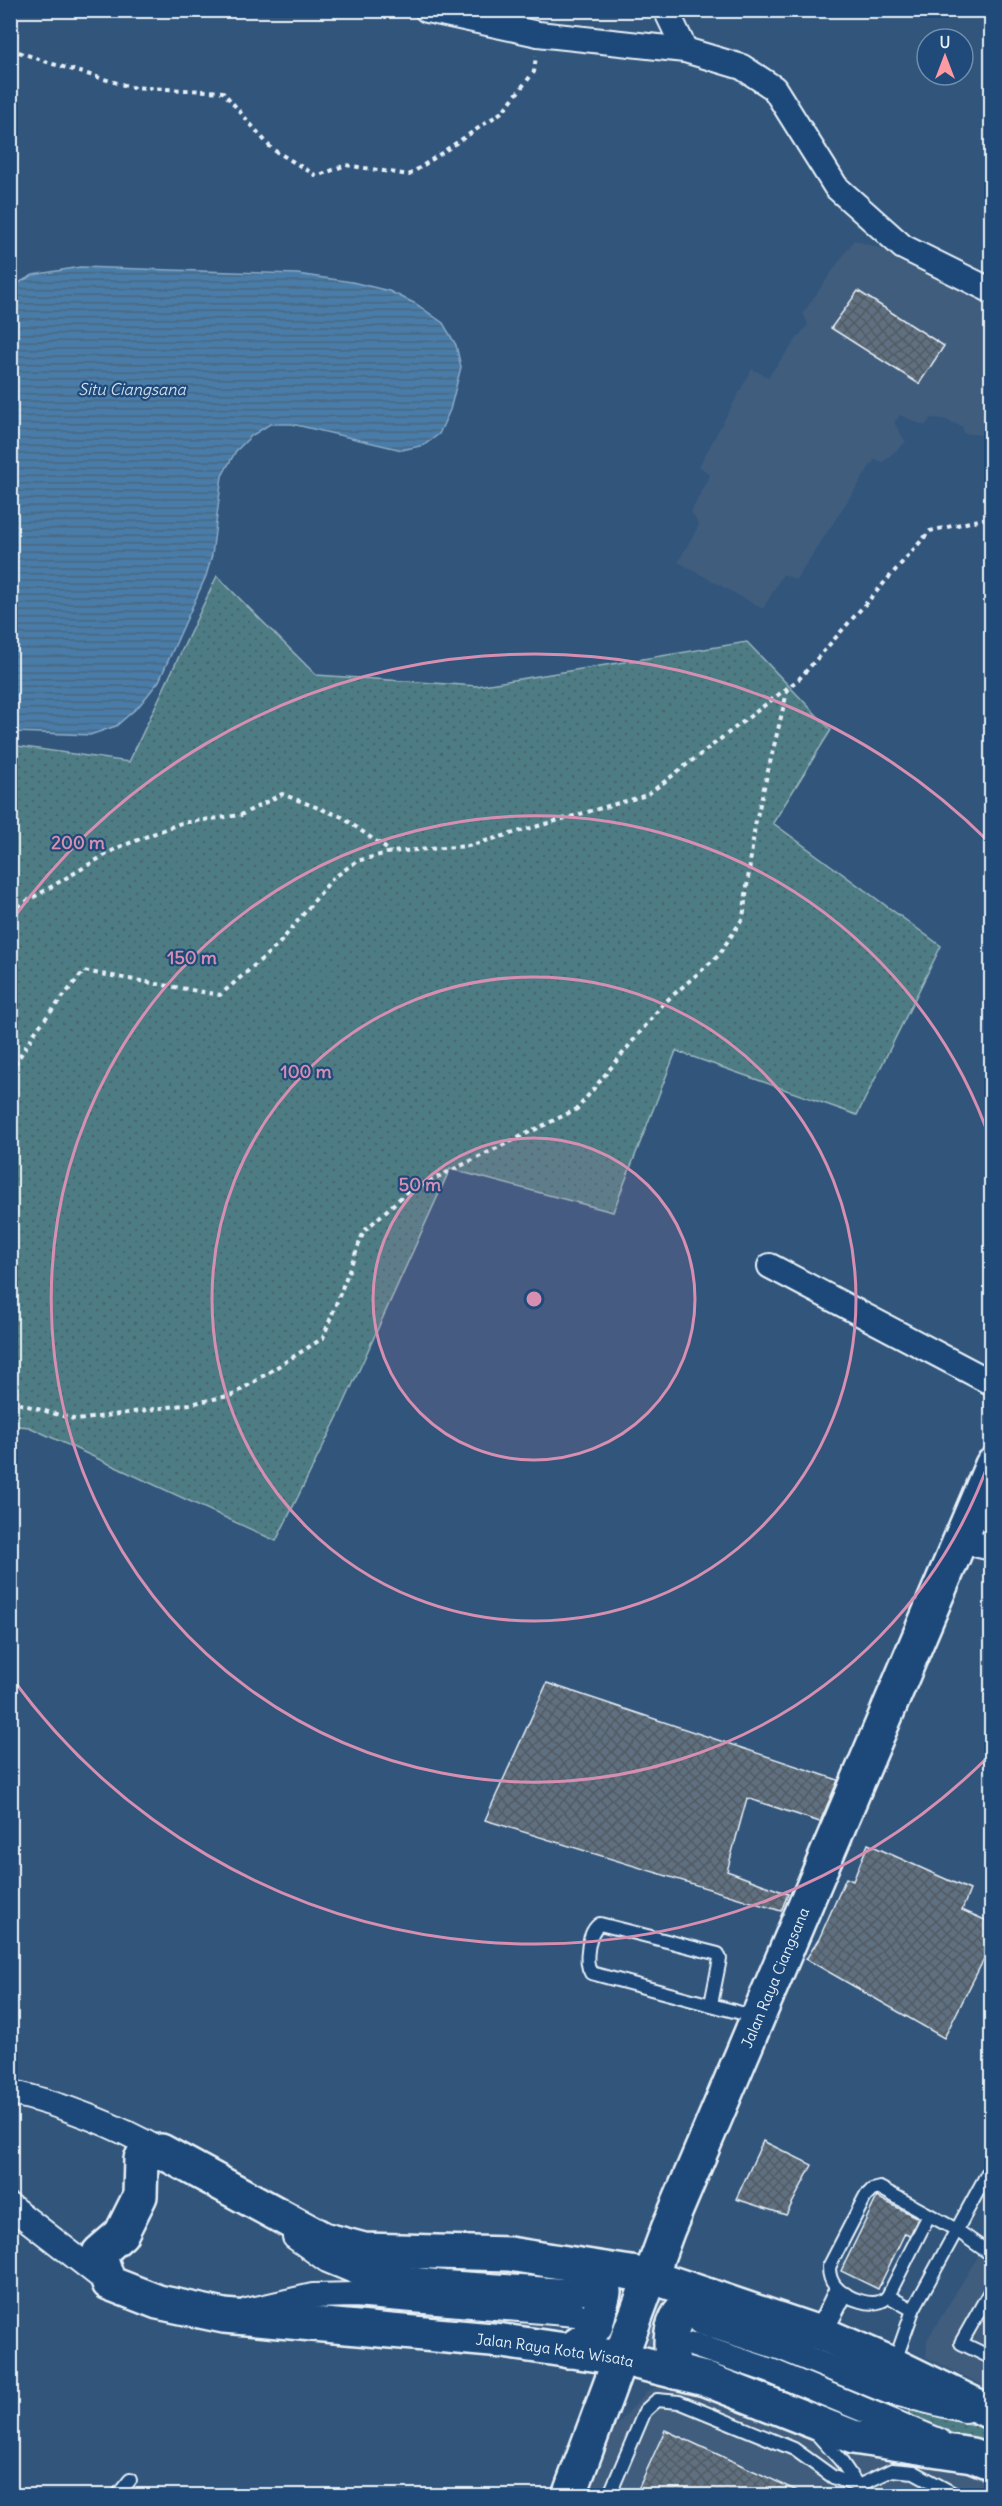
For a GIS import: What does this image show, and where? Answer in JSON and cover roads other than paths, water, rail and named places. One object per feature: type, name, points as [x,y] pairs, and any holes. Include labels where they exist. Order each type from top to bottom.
[{"type":"street","points":[[427,10],[538,34],[685,50],[742,67],[774,88],[836,187],[903,247],[992,291]]},
{"type":"street","points":[[666,10],[685,50]]},
{"type":"street","points":[[770,1266],[992,1383]]},
{"type":"street","name":"Jalan Raya Ciangsana","points":[[568,2496],[668,2229],[756,2017],[976,1544],[990,1474]]},
{"type":"street","points":[[10,2092],[49,2101],[117,2127],[151,2155],[210,2177],[323,2239],[364,2250],[509,2254],[583,2291]]},
{"type":"street","points":[[10,2206],[67,2250],[104,2268],[140,2196],[151,2155]]},
{"type":"street","name":"Jalan Raya Kota Wisata","points":[[104,2268],[158,2302],[224,2316],[502,2341],[620,2358],[705,2379],[853,2437],[982,2459]]},
{"type":"street","points":[[224,2316],[313,2296],[583,2291],[651,2276],[701,2321],[771,2371],[982,2459]]},
{"type":"street","points":[[568,2351],[587,2338],[596,2325],[604,2292],[603,2281],[583,2291]]},
{"type":"street","points":[[675,2372],[670,2352],[672,2334],[681,2308],[693,2300],[701,2321]]},
{"type":"street","points":[[701,2321],[820,2333],[894,2365],[992,2415]]},
{"type":"street","points":[[701,2321],[779,2347],[887,2391],[992,2415]]},
{"type":"lane","points":[[711,2004],[720,1959],[718,1954],[600,1924],[595,1927],[588,1960],[591,1973],[756,2017]]},
{"type":"lane","points":[[894,2365],[913,2310],[955,2229],[992,2165]]},
{"type":"lane","points":[[929,2215],[888,2296],[880,2303],[870,2304],[841,2291],[830,2276],[829,2267],[865,2197],[872,2190],[880,2188],[955,2229],[992,2255]]},
{"type":"lane","points":[[992,2288],[961,2343],[992,2358]]},
{"type":"lane","points":[[820,2333],[841,2291]]},
{"type":"lane","points":[[888,2296],[913,2310]]},
{"type":"lane","points":[[609,2496],[645,2411],[657,2400],[679,2402],[794,2449],[833,2477],[858,2491]]},
{"type":"lane","points":[[800,2415],[841,2462],[858,2491]]},
{"type":"lane","points":[[858,2491],[892,2470],[914,2472],[958,2496]]},
{"type":"lane","points":[[117,2496],[130,2480]]},
{"type":"water","name":"Situ Ciangsana","points":[[80,267],[297,274],[352,282],[389,291],[416,304],[443,323],[456,345],[461,367],[450,410],[439,434],[424,445],[402,450],[292,424],[270,424],[251,436],[236,451],[222,476],[212,555],[206,576],[159,681],[139,706],[116,726],[90,735],[15,732],[10,730],[11,287],[33,275]]},
{"type":"tunnel","points":[[588,2294],[694,2321]]},
{"type":"tunnel","points":[[615,2324],[686,2342]]}]
